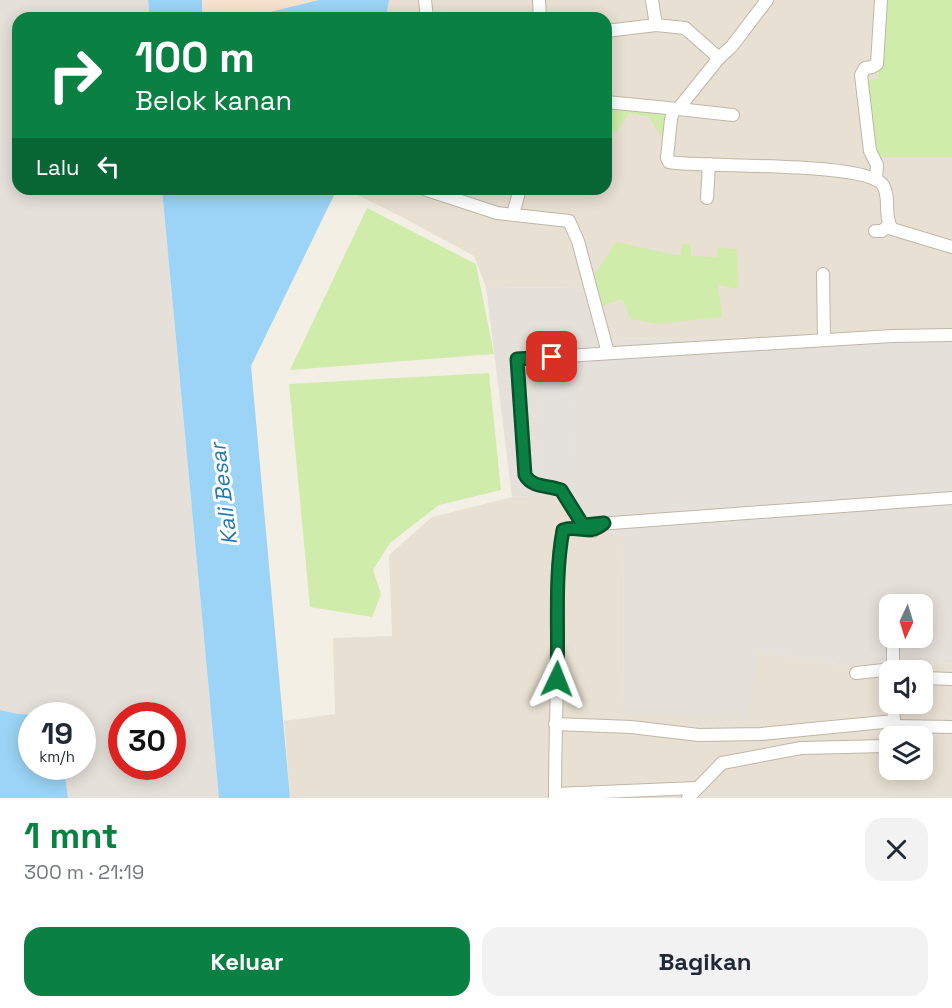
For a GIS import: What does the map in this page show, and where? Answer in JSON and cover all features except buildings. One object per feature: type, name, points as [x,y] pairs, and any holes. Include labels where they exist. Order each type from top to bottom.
[{"type":"street","points":[[652,0],[656,25]]},
{"type":"street","points":[[767,0],[732,46],[676,109],[671,119],[667,161],[671,163],[809,168],[859,175],[876,180],[883,185],[885,190],[889,225],[892,230],[952,247]]},
{"type":"street","points":[[876,180],[877,165],[870,151],[861,75],[865,68],[872,68],[876,64],[881,0]]},
{"type":"street","points":[[612,30],[656,25],[684,28],[719,58]]},
{"type":"street","points":[[612,103],[733,115]]},
{"type":"street","points":[[707,198],[709,164]]},
{"type":"street","points":[[442,195],[497,213],[563,220],[572,224],[609,353]]},
{"type":"street","points":[[513,214],[518,195]]},
{"type":"street","points":[[875,231],[882,231],[889,225]]},
{"type":"street","points":[[823,274],[824,339]]},
{"type":"street","points":[[952,335],[824,339],[517,359],[525,475],[528,481],[534,484],[561,490],[585,525],[952,498]]},
{"type":"street","points":[[604,523],[597,530],[568,528],[563,530],[557,576],[555,796],[692,793],[722,763],[801,748],[879,746]]},
{"type":"street","points":[[856,673],[879,671]]},
{"type":"street","points":[[933,678],[952,679]]},
{"type":"street","points":[[555,724],[631,727],[699,735],[879,729]]},
{"type":"street","points":[[933,727],[952,727]]},
{"type":"shaded area","points":[[0,0],[148,0],[149,12],[12,12],[12,195],[163,195],[219,798],[68,798],[66,780],[96,780],[96,702],[18,702],[18,714],[0,710]]},
{"type":"shaded area","points":[[202,0],[319,0],[270,12],[202,12]]},
{"type":"shaded area","points":[[389,0],[879,0],[878,80],[860,80],[868,157],[952,157],[952,335],[600,339],[588,288],[486,287],[474,256],[357,195],[612,195],[612,12],[387,12]]},
{"type":"shaded area","points":[[486,287],[588,288],[600,339],[952,335],[952,663],[933,664],[933,660],[879,660],[879,666],[842,665],[757,651],[749,718],[623,713],[624,535],[578,530],[562,494],[512,497]]},
{"type":"shaded area","points":[[574,378],[576,474],[542,474],[540,379]]},
{"type":"shaded area","points":[[562,494],[578,530],[624,534],[623,713],[757,651],[842,665],[879,666],[879,714],[933,714],[933,664],[952,663],[952,798],[290,798],[284,721],[335,714],[333,638],[392,636],[389,555],[432,517],[512,497]]},
{"type":"green space","points":[[879,0],[952,0],[952,157],[868,157],[860,80],[878,79]]},
{"type":"green space","points":[[612,105],[666,109],[663,139],[649,117],[629,113],[617,132],[612,131]]},
{"type":"green space","points":[[367,208],[476,264],[494,354],[290,370]]},
{"type":"green space","points":[[616,242],[680,256],[682,244],[691,244],[691,256],[717,257],[718,248],[737,249],[738,289],[718,285],[722,317],[658,324],[631,319],[622,299],[600,307],[593,277]]},
{"type":"green space","points":[[489,373],[501,490],[439,505],[390,543],[373,570],[381,594],[372,617],[310,607],[289,384]]},
{"type":"water","points":[[148,0],[202,0],[202,12],[149,12]]},
{"type":"water","points":[[319,0],[389,0],[387,12],[270,12]]},
{"type":"water","name":"Kali Besar","points":[[163,195],[334,195],[251,366],[290,798],[219,798]]},
{"type":"water","points":[[0,710],[18,714],[18,780],[66,780],[68,798],[0,798]]},
{"type":"route","points":[[552,357],[517,359],[525,475],[528,481],[534,484],[561,490],[585,525],[604,523],[597,530],[568,528],[563,530],[557,576],[557,679]]}]
